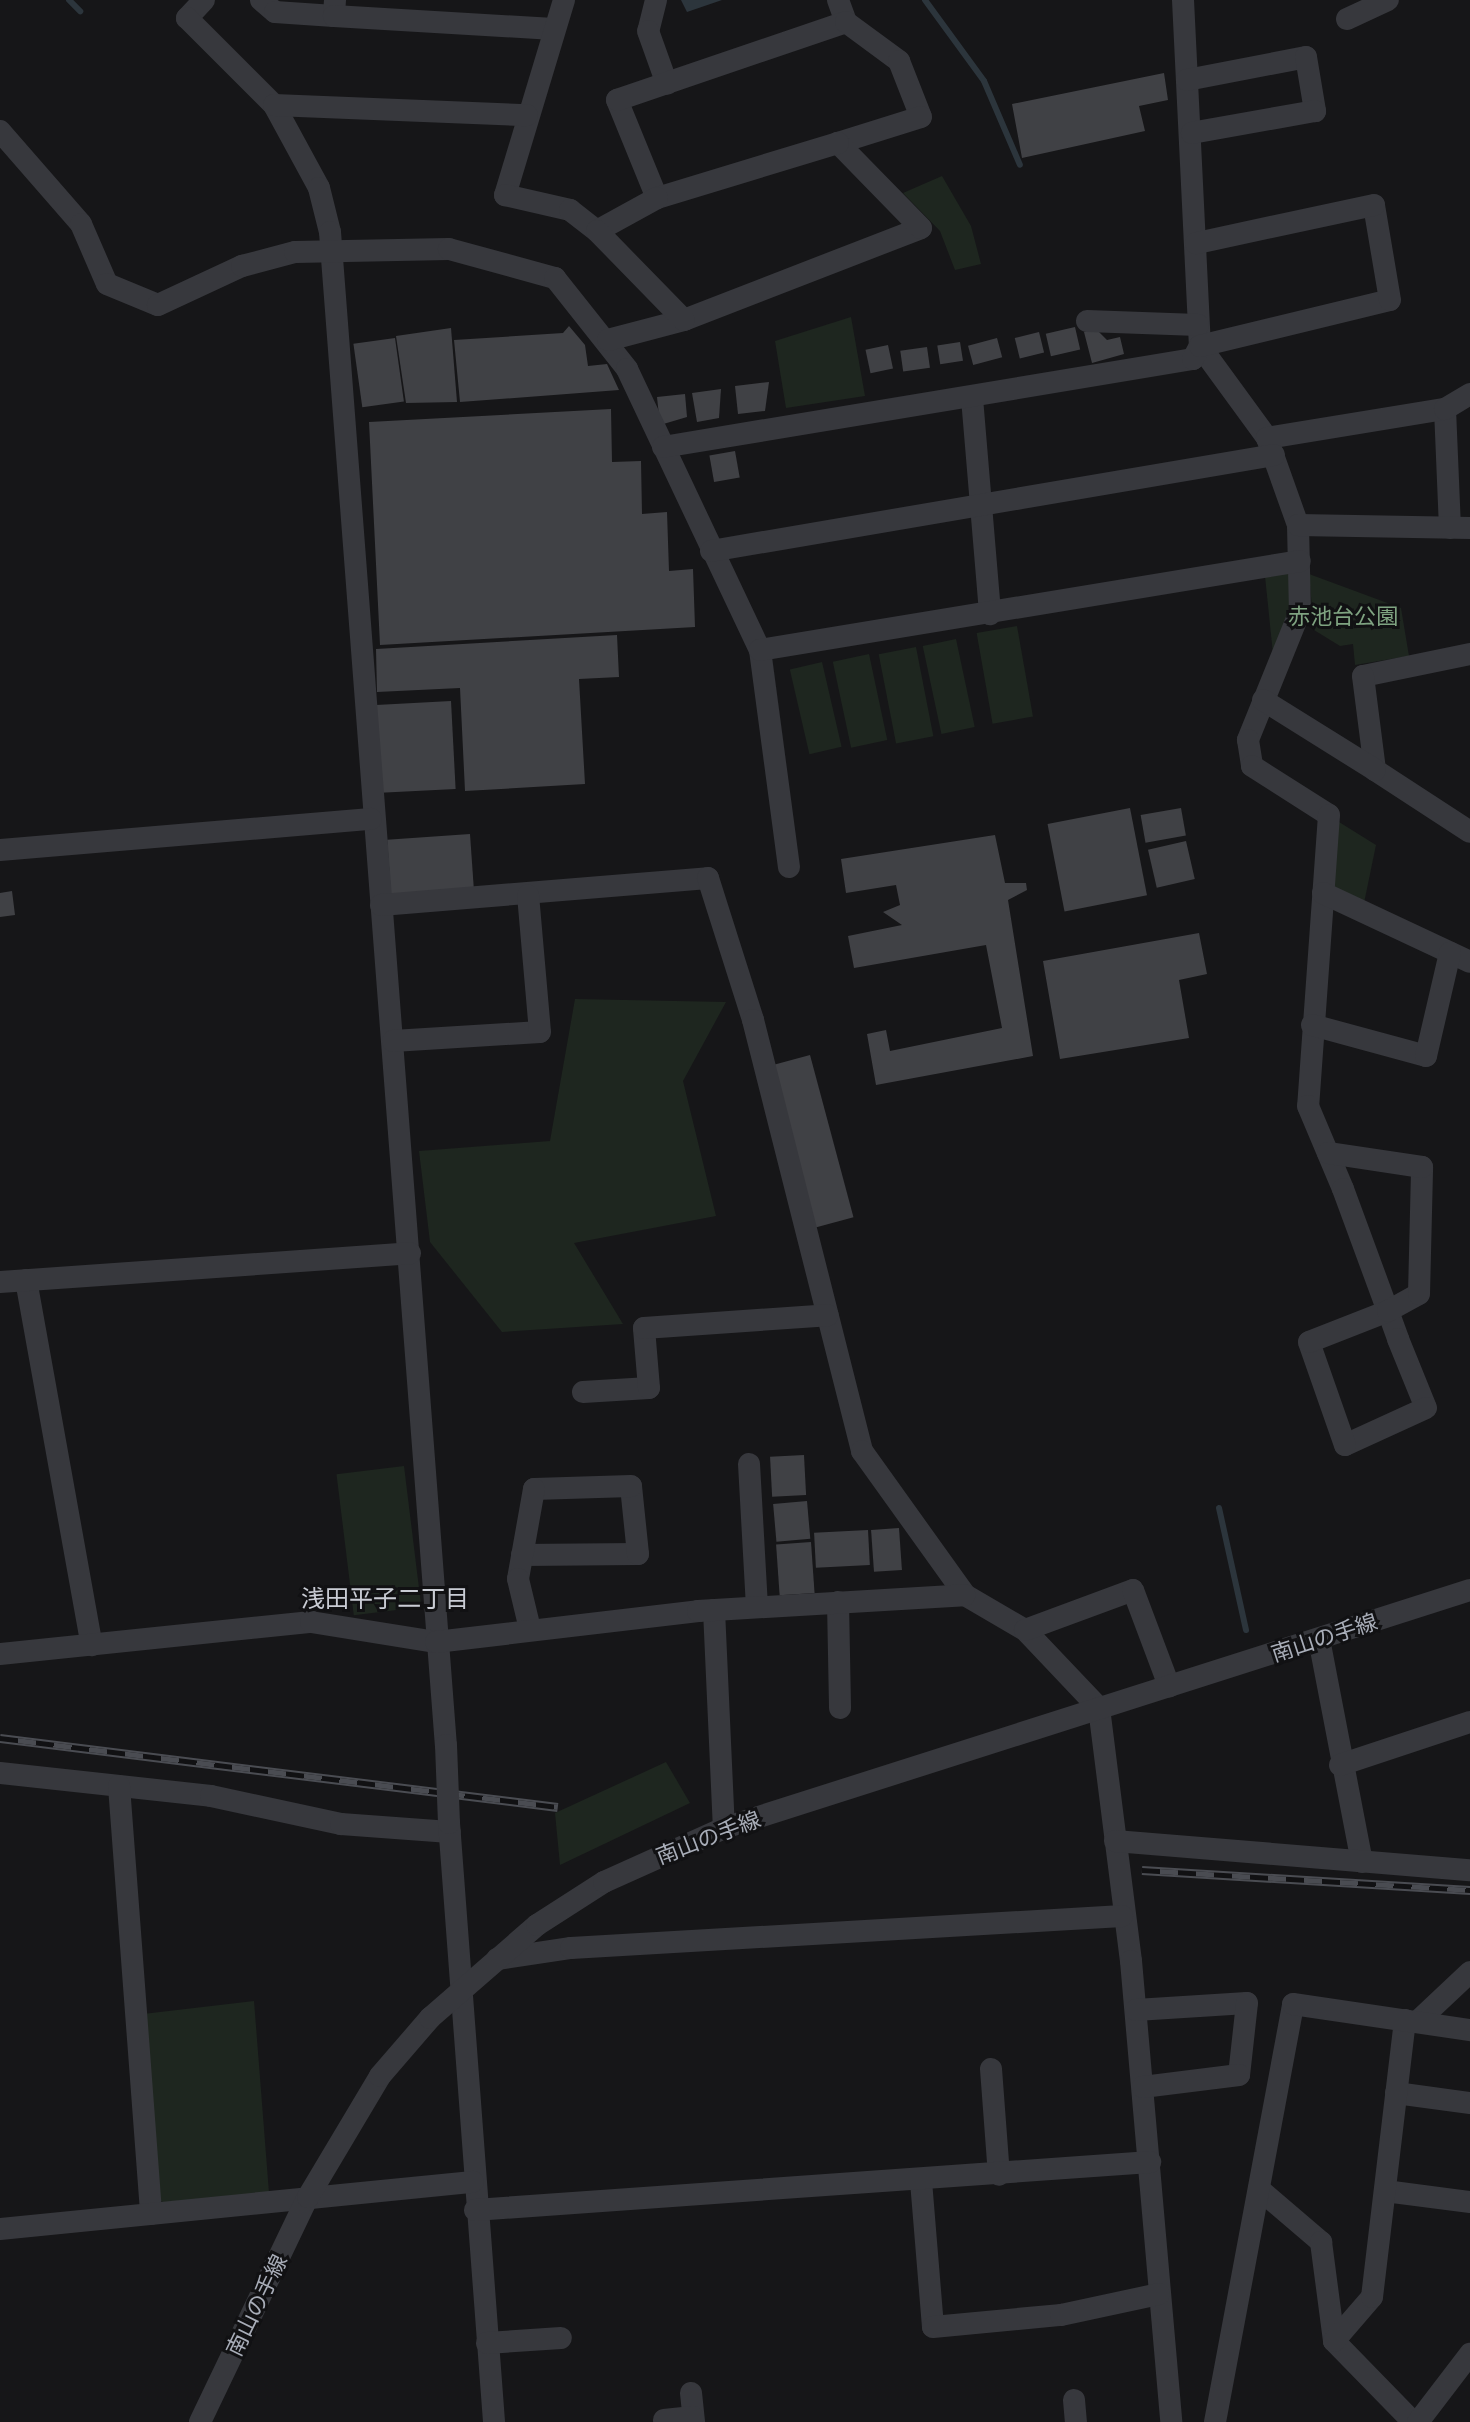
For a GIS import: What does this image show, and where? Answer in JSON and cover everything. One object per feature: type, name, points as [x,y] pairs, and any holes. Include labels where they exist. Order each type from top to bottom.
[{"type":"street","points":[[204,0],[187,18],[274,105],[319,188],[330,252],[371,819],[410,1253],[463,1990],[475,2210],[494,2422]]},
{"type":"street","points":[[261,0],[275,12],[335,8],[554,29]]},
{"type":"street","points":[[564,0],[505,195],[570,210],[597,231],[684,320]]},
{"type":"street","points":[[656,0],[648,31],[667,84]]},
{"type":"street","points":[[597,231],[657,198],[921,117],[899,61],[846,22],[838,0]]},
{"type":"street","points":[[663,447],[1193,359],[1199,336],[1192,133],[1183,0]]},
{"type":"street","points":[[1347,19],[1388,0]]},
{"type":"street","points":[[657,198],[617,100],[846,22]]},
{"type":"street","points":[[1187,80],[1306,57],[1315,111],[1192,133]]},
{"type":"street","points":[[274,105],[527,115]]},
{"type":"street","points":[[0,131],[81,224],[100,274],[117,291],[167,305],[274,256],[330,252],[449,249],[528,267],[555,278],[608,340],[760,650],[789,867]]},
{"type":"street","points":[[608,340],[684,320],[921,228],[838,143]]},
{"type":"street","points":[[1087,321],[1199,336],[1390,300],[1374,205],[1196,243]]},
{"type":"street","points":[[1199,336],[1270,446],[1298,525],[1300,611],[1248,740],[1252,766],[1329,815],[1308,1106],[1328,1153],[1388,1311],[1426,1408],[1345,1445],[1309,1342],[1388,1311],[1419,1294],[1422,1167],[1328,1153]]},
{"type":"street","points":[[711,551],[985,502],[1270,446],[1445,409],[1470,394]]},
{"type":"street","points":[[972,398],[985,502],[990,614]]},
{"type":"street","points":[[1298,525],[1460,528],[1445,409]]},
{"type":"street","points":[[760,650],[1300,561]]},
{"type":"street","points":[[1375,770],[1363,676],[1470,654]]},
{"type":"street","points":[[1263,700],[1470,832]]},
{"type":"street","points":[[0,850],[371,819]]},
{"type":"street","points":[[381,905],[528,896],[708,878],[753,1020],[862,1451],[965,1595],[1025,1630],[1099,1708],[1122,1916],[1136,2010],[1171,2422]]},
{"type":"street","points":[[1312,1025],[1426,1056],[1460,958],[1323,893]]},
{"type":"street","points":[[393,1041],[540,1032],[528,896]]},
{"type":"street","points":[[0,1282],[410,1253]]},
{"type":"street","points":[[26,1280],[92,1645]]},
{"type":"street","points":[[583,1392],[649,1388],[644,1328],[828,1315]]},
{"type":"street","points":[[749,1464],[757,1607]]},
{"type":"street","points":[[522,1555],[638,1554],[631,1486],[534,1489],[522,1555],[518,1579],[530,1629]]},
{"type":"street","points":[[1025,1630],[1133,1590],[1169,1686]]},
{"type":"street","name":"南山の手線","points":[[200,2422],[308,2197],[380,2076],[496,1959],[604,1882],[724,1828],[1470,1590]]},
{"type":"street","points":[[0,1654],[311,1622],[436,1642],[714,1610],[965,1595]]},
{"type":"street","points":[[838,1602],[840,1708]]},
{"type":"street","points":[[714,1610],[724,1828]]},
{"type":"street","points":[[1319,1639],[1340,1765],[1362,1862]]},
{"type":"street","points":[[1340,1765],[1470,1722]]},
{"type":"street","points":[[0,1773],[211,1796],[341,1824],[450,1827]]},
{"type":"street","points":[[119,1786],[151,2214]]},
{"type":"street","points":[[1115,1841],[1470,1870]]},
{"type":"street","points":[[496,1959],[571,1948],[1122,1916]]},
{"type":"street","points":[[1334,2341],[1372,2297],[1396,2093],[1411,2021],[1470,1972]]},
{"type":"street","points":[[1136,2010],[1247,2003],[1239,2075],[1143,2087]]},
{"type":"street","points":[[1215,2422],[1293,2004],[1470,2030]]},
{"type":"street","points":[[991,2069],[999,2175]]},
{"type":"street","points":[[1396,2093],[1470,2103]]},
{"type":"street","points":[[475,2210],[921,2181],[1150,2162]]},
{"type":"street","points":[[921,2181],[933,2327],[1061,2315],[1159,2294]]},
{"type":"street","points":[[0,2229],[473,2182]]},
{"type":"street","points":[[1259,2189],[1321,2242],[1334,2341],[1415,2422],[1470,2354]]},
{"type":"street","points":[[1385,2191],[1470,2202]]},
{"type":"street","points":[[487,2343],[561,2338]]},
{"type":"street","points":[[664,2420],[694,2419],[691,2393]]},
{"type":"green space","points":[[942,176],[971,226],[981,264],[955,270],[940,231],[903,193]]},
{"type":"green space","points":[[851,317],[865,396],[786,408],[775,341]]},
{"type":"green space","points":[[1292,570],[1292,608],[1273,654],[1265,576]]},
{"type":"green space","name":"赤池台公園","points":[[1309,574],[1401,608],[1409,656],[1355,665],[1353,644],[1340,646],[1314,630]]},
{"type":"green space","points":[[1017,626],[1033,717],[993,724],[977,633]]},
{"type":"green space","points":[[956,639],[975,727],[941,734],[923,646]]},
{"type":"green space","points":[[916,647],[933,736],[896,744],[879,654]]},
{"type":"green space","points":[[869,654],[887,740],[851,748],[833,662]]},
{"type":"green space","points":[[822,662],[842,747],[809,754],[790,669]]},
{"type":"green space","points":[[1331,817],[1376,845],[1363,908],[1326,891]]},
{"type":"green space","points":[[575,999],[726,1002],[683,1081],[716,1216],[574,1243],[623,1324],[502,1332],[430,1242],[419,1151],[550,1141]]},
{"type":"green space","points":[[404,1466],[421,1607],[354,1615],[337,1474]]},
{"type":"green space","points":[[666,1762],[690,1803],[560,1865],[555,1813]]},
{"type":"green space","points":[[254,2001],[269,2193],[165,2203],[157,2199],[143,2014]]},
{"type":"shaded area","points":[[681,0],[722,0],[687,12]]},
{"type":"building","points":[[1164,73],[1168,100],[1139,106],[1145,131],[1022,158],[1012,104]]},
{"type":"building","points":[[569,326],[585,345],[588,366],[607,364],[619,390],[460,402],[454,340],[563,333]]},
{"type":"building","points":[[1075,327],[1080,349],[1051,356],[1046,334]]},
{"type":"building","points":[[451,328],[457,402],[406,403],[396,336]]},
{"type":"building","points":[[1096,329],[1107,340],[1120,337],[1124,354],[1092,363],[1084,332]]},
{"type":"building","points":[[1039,332],[1044,352],[1020,358],[1015,338]]},
{"type":"building","points":[[395,338],[404,401],[362,407],[353,344]]},
{"type":"building","points":[[997,338],[1002,357],[973,365],[968,346]]},
{"type":"building","points":[[960,342],[963,361],[940,364],[937,346]]},
{"type":"building","points":[[888,345],[893,368],[870,373],[866,350]]},
{"type":"building","points":[[927,347],[930,368],[903,372],[900,351]]},
{"type":"building","points":[[769,382],[765,411],[738,414],[735,386]]},
{"type":"building","points":[[721,389],[719,418],[697,422],[692,393]]},
{"type":"building","points":[[685,394],[687,417],[660,425],[657,397]]},
{"type":"building","points":[[611,409],[612,462],[641,461],[642,514],[667,512],[669,571],[693,569],[695,627],[380,645],[369,422]]},
{"type":"building","points":[[735,451],[740,478],[714,482],[709,456]]},
{"type":"building","points":[[617,635],[619,677],[579,679],[585,784],[465,791],[460,688],[377,692],[376,649]]},
{"type":"building","points":[[451,701],[456,789],[381,793],[376,705]]},
{"type":"building","points":[[1130,808],[1147,895],[1065,911],[1048,824]]},
{"type":"building","points":[[1181,808],[1186,836],[1145,843],[1141,815]]},
{"type":"building","points":[[470,834],[474,889],[391,895],[387,840]]},
{"type":"building","points":[[995,835],[1005,883],[1026,883],[1027,890],[1008,900],[1033,1056],[876,1085],[867,1034],[886,1030],[890,1051],[1002,1028],[986,945],[854,968],[848,936],[902,925],[883,912],[900,905],[896,885],[846,893],[841,859]]},
{"type":"building","points":[[1186,841],[1195,879],[1157,888],[1148,850]]},
{"type":"building","points":[[12,891],[15,915],[0,917],[0,893]]},
{"type":"building","points":[[1199,933],[1207,974],[1179,980],[1189,1038],[1060,1059],[1043,961]]},
{"type":"building","points":[[810,1055],[853,1217],[810,1229],[767,1067]]},
{"type":"building","points":[[804,1455],[806,1495],[772,1497],[770,1457]]},
{"type":"building","points":[[807,1501],[810,1539],[776,1542],[773,1504]]},
{"type":"building","points":[[899,1528],[902,1570],[874,1572],[871,1530]]},
{"type":"building","points":[[868,1530],[870,1565],[816,1568],[814,1533]]},
{"type":"building","points":[[811,1542],[815,1593],[780,1595],[776,1544]]},
{"type":"waterway","points":[[69,0],[80,11]]},
{"type":"waterway","points":[[925,0],[984,81],[1020,165]]},
{"type":"waterway","points":[[1219,1508],[1246,1630]]},
{"type":"railway","points":[[0,1738],[558,1807]]},
{"type":"railway","points":[[1142,1870],[1470,1890]]},
{"type":"district","name":"浅田平子二丁目","points":[[385,1598]]}]
